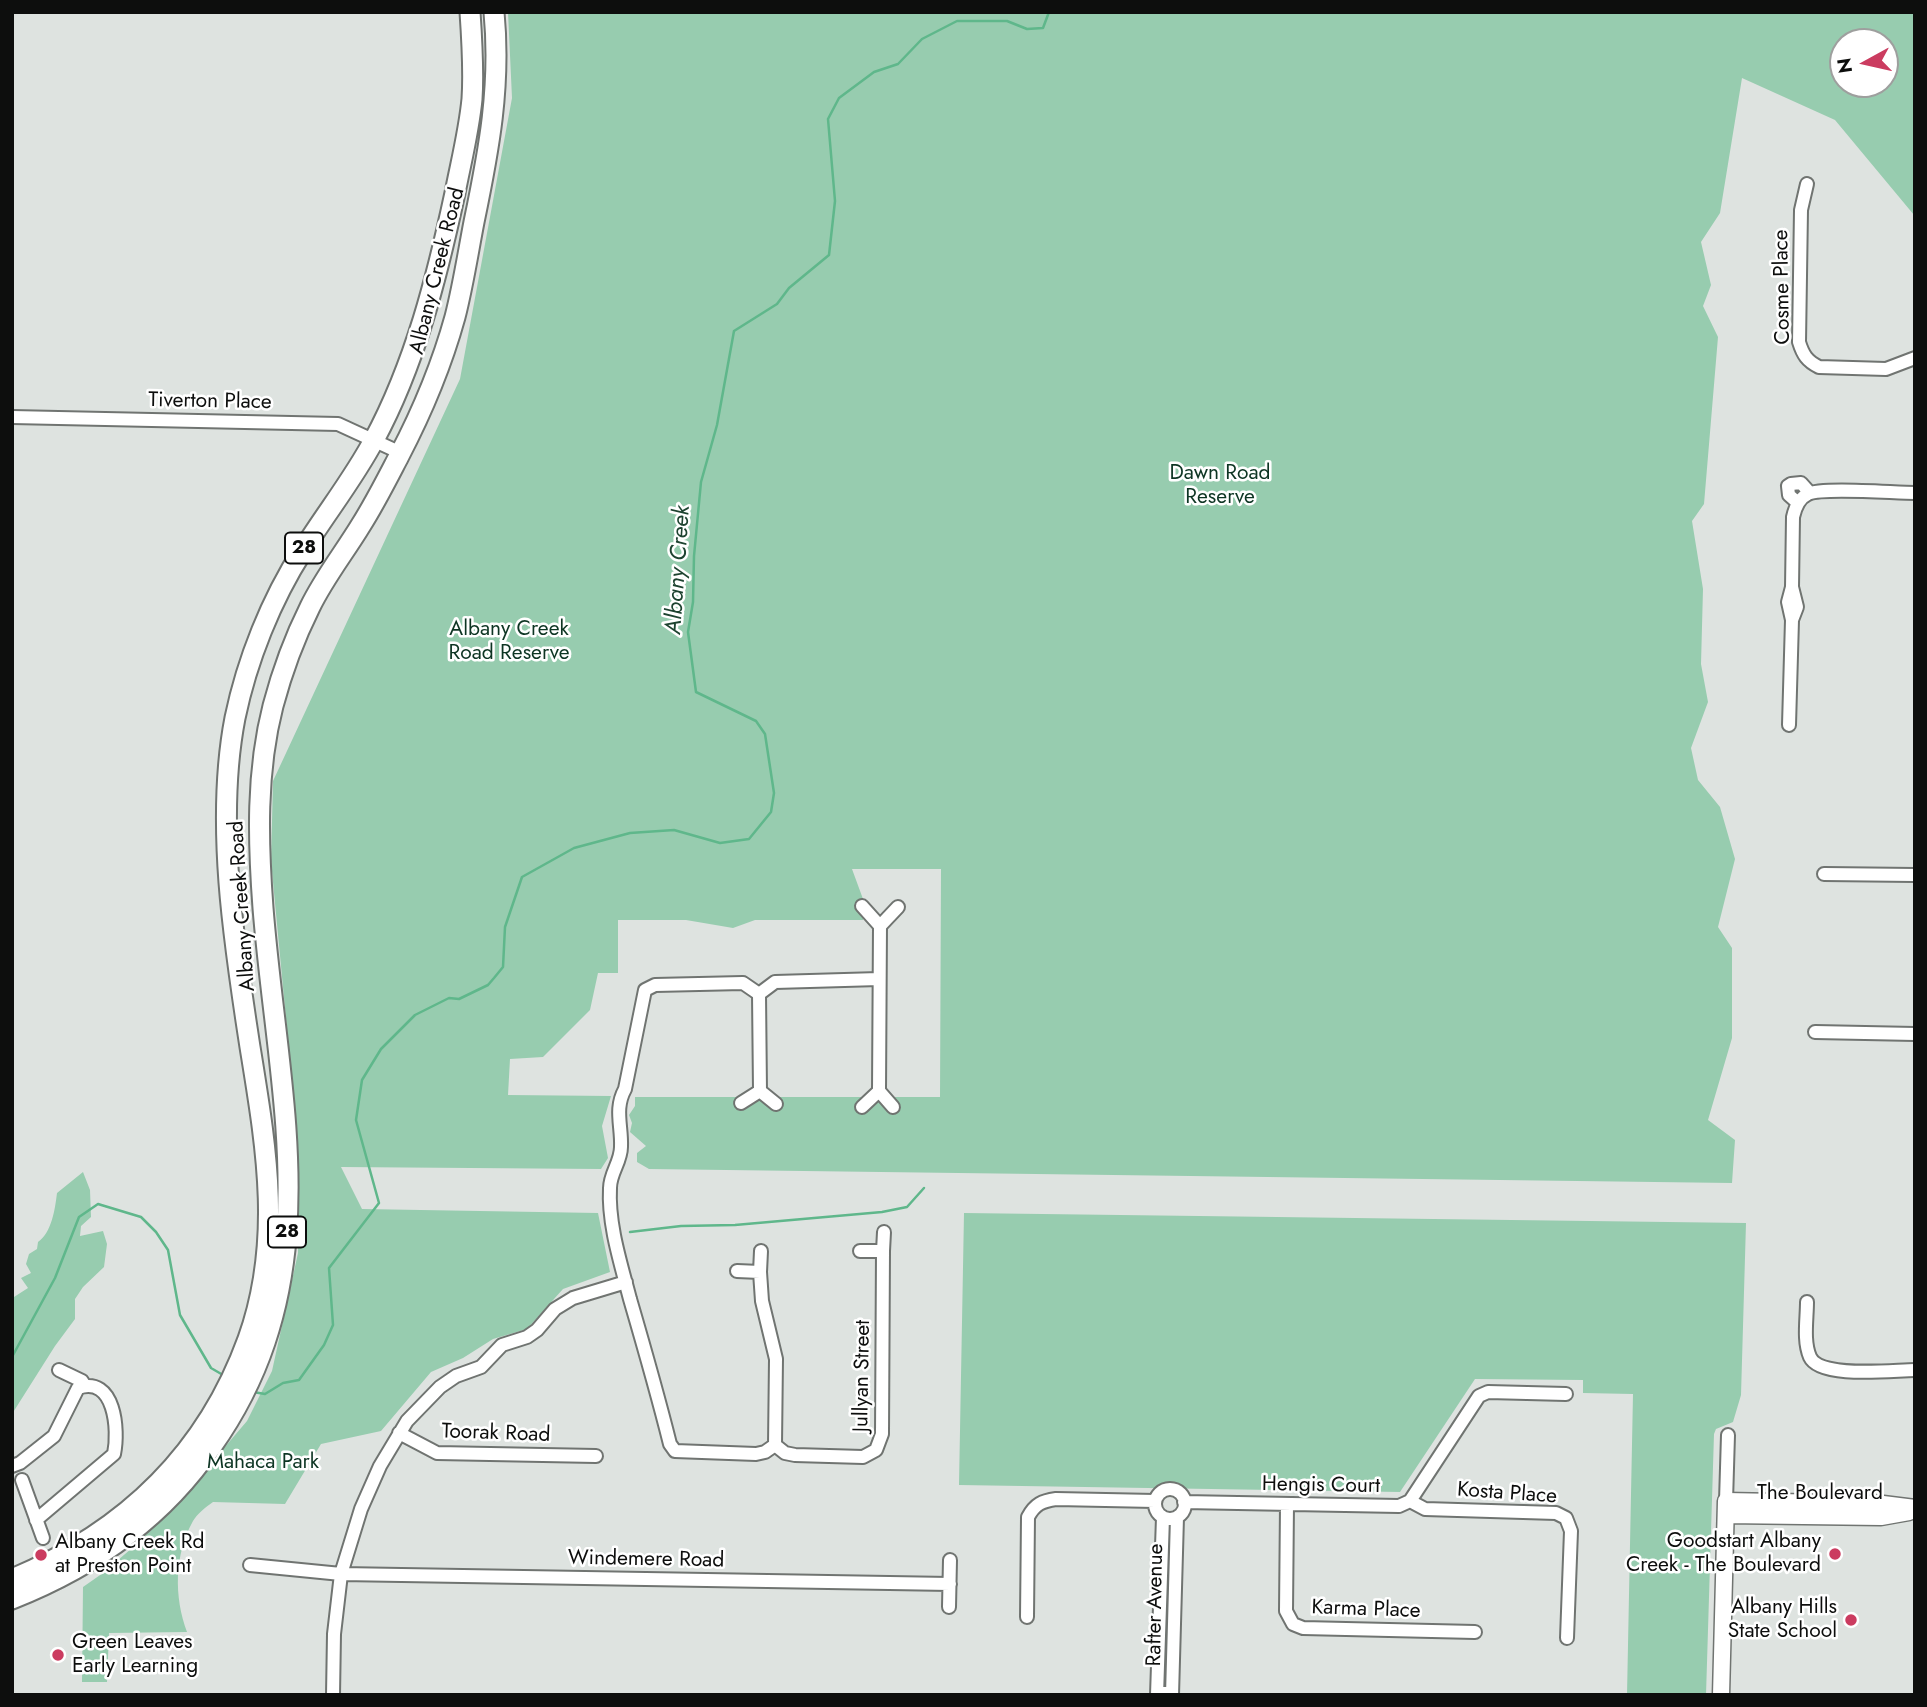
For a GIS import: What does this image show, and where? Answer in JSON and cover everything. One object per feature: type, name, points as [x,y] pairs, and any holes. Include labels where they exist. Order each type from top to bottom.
[{"type":"main road","name":"Albany Creek Road","points":[[244,1374],[258,1305],[270,1221],[267,1155],[240,978],[228,874],[228,788],[235,720],[258,639],[275,601],[300,553],[374,441],[400,385],[442,253],[464,146],[472,99],[470,12]]},
{"type":"main road","name":"Albany Creek Road","points":[[12,1579],[128,1524],[180,1488],[201,1463],[229,1403],[270,1329],[286,1244],[289,1190],[287,1129],[269,976],[260,863],[259,810],[270,716],[280,679],[310,606],[362,524],[401,453],[438,369],[455,317],[496,103],[498,71],[494,12]]},
{"type":"main road","name":"Albany Creek Road","points":[[12,1599],[71,1573],[115,1546],[128,1524]]},
{"type":"street","name":"Cosme Place","points":[[1807,184],[1801,210],[1799,342],[1802,354],[1819,367],[1886,369],[1900,366],[1915,358]]},
{"type":"street","name":"Tiverton Place","points":[[12,417],[338,424],[401,453]]},
{"type":"street","points":[[1798,503],[1789,495],[1788,486],[1801,483],[1810,493]]},
{"type":"street","points":[[1789,725],[1793,620],[1797,607],[1792,587],[1793,517],[1798,503],[1810,493],[1915,493]]},
{"type":"street","points":[[1824,874],[1915,875]]},
{"type":"street","points":[[862,906],[880,926]]},
{"type":"street","points":[[894,1107],[879,1091],[880,926],[898,907]]},
{"type":"street","points":[[759,994],[775,982],[879,979]]},
{"type":"street","points":[[759,994],[743,982],[655,985],[645,990],[625,1089],[620,1099],[621,1158],[612,1175],[610,1186],[615,1238],[669,1440],[675,1451],[756,1454],[775,1445],[776,1359],[762,1301],[761,1251]]},
{"type":"street","points":[[759,994],[760,1091]]},
{"type":"street","points":[[1815,1032],[1915,1034]]},
{"type":"street","points":[[741,1103],[760,1091]]},
{"type":"street","points":[[760,1091],[776,1104]]},
{"type":"street","points":[[862,1107],[879,1091]]},
{"type":"street","name":"Jullyan Street","points":[[775,1445],[785,1453],[795,1455],[863,1457],[876,1450],[881,1442],[884,1232]]},
{"type":"street","points":[[860,1251],[883,1251]]},
{"type":"street","points":[[737,1271],[760,1272]]},
{"type":"street","points":[[333,1695],[334,1634],[341,1574],[361,1509],[380,1466],[407,1421],[440,1387],[456,1376],[481,1367],[502,1345],[527,1337],[537,1330],[555,1309],[573,1298],[626,1282]]},
{"type":"street","points":[[1808,1302],[1808,1350],[1813,1362],[1818,1366],[1833,1371],[1915,1370]]},
{"type":"street","points":[[59,1370],[82,1381],[85,1386]]},
{"type":"street","points":[[12,1466],[20,1463],[54,1436],[78,1388],[92,1386],[103,1391],[110,1400],[115,1418],[114,1454],[36,1520]]},
{"type":"street","name":"Hengis Court","points":[[1184,1502],[1399,1506],[1410,1501],[1479,1396],[1488,1392],[1566,1394]]},
{"type":"street","name":"Toorak Road","points":[[399,1433],[437,1453],[596,1456]]},
{"type":"street","points":[[1721,1695],[1728,1435]]},
{"type":"street","points":[[22,1480],[43,1538]]},
{"type":"street","points":[[1027,1617],[1028,1517],[1033,1507],[1042,1501],[1056,1499],[1155,1501],[1160,1493],[1172,1490],[1180,1494],[1184,1502]]},
{"type":"street","name":"Rafter Avenue","points":[[1155,1501],[1156,1510],[1163,1517],[1170,1519],[1177,1517],[1183,1510],[1184,1502]]},
{"type":"street","name":"Kosta Place","points":[[1410,1501],[1426,1509],[1556,1513],[1566,1518],[1571,1531],[1567,1638]]},
{"type":"street","name":"Karma Place","points":[[1287,1505],[1286,1611],[1293,1624],[1303,1628],[1475,1632]]},
{"type":"street","name":"The Boulevard","points":[[1726,1508],[1881,1517],[1915,1509]]},
{"type":"street","name":"Rafter Avenue","points":[[1159,1695],[1163,1517]]},
{"type":"street","name":"Rafter Avenue","points":[[1171,1695],[1177,1517]]},
{"type":"street","points":[[949,1607],[950,1560]]},
{"type":"street","name":"Windemere Road","points":[[250,1565],[341,1574],[950,1584]]},
{"type":"street","points":[[1159,1695],[1171,1695]]},
{"type":"green space","name":"Dawn Road Reserve","points":[[508,12],[1915,12],[1914,215],[1835,120],[1742,78],[1720,213],[1701,242],[1711,285],[1703,306],[1718,337],[1704,504],[1692,521],[1703,589],[1701,664],[1708,702],[1691,748],[1698,780],[1720,807],[1735,859],[1718,927],[1732,948],[1732,1038],[1708,1120],[1735,1140],[1732,1183],[649,1169],[637,1162],[637,1153],[646,1146],[630,1132],[632,1123],[629,1115],[635,1106],[635,1097],[940,1097],[941,869],[852,869],[863,899],[863,920],[755,920],[733,928],[686,920],[618,920],[618,973],[598,973],[590,1010],[543,1057],[510,1059],[508,1095],[611,1096],[602,1126],[608,1158],[601,1169],[341,1167],[362,1209],[598,1213],[610,1272],[563,1289],[527,1329],[493,1339],[463,1358],[431,1372],[381,1431],[321,1444],[285,1504],[213,1502],[207,1506],[193,1521],[179,1562],[178,1590],[187,1632],[109,1633],[107,1682],[82,1682],[83,1587],[139,1542],[195,1482],[247,1421],[272,1371],[298,1253],[299,1189],[292,1082],[271,861],[273,781],[460,379],[512,98]]},
{"type":"green space","points":[[83,1172],[90,1190],[91,1217],[81,1226],[80,1236],[103,1231],[107,1244],[104,1267],[83,1287],[75,1299],[75,1319],[12,1414],[14,1297],[28,1288],[21,1278],[31,1273],[26,1264],[29,1254],[37,1249],[38,1242],[50,1226],[57,1193]]},
{"type":"green space","points":[[964,1213],[1746,1223],[1741,1395],[1733,1422],[1716,1429],[1714,1434],[1706,1695],[1627,1695],[1633,1394],[1583,1393],[1583,1380],[1475,1379],[1400,1492],[959,1485]]},
{"type":"waterway","name":"Albany Creek","points":[[253,1392],[265,1394],[283,1383],[299,1380],[324,1345],[333,1325],[329,1268],[379,1203],[356,1120],[362,1080],[381,1049],[415,1015],[449,998],[459,999],[488,985],[503,967],[505,927],[522,877],[574,848],[630,833],[674,830],[720,843],[749,839],[771,812],[774,793],[765,734],[756,721],[696,692],[688,632],[693,602],[701,482],[717,425],[734,331],[777,304],[789,288],[829,255],[835,201],[828,119],[839,98],[874,72],[898,64],[922,39],[957,21],[1007,21],[1027,29],[1043,28],[1049,12]]},
{"type":"waterway","points":[[630,1232],[882,1212],[907,1207],[924,1188]]},
{"type":"waterway","name":"Albany Creek","points":[[12,1357],[55,1278],[79,1217],[98,1204],[141,1217],[156,1232],[168,1250],[180,1315],[211,1368],[223,1375]]},
{"type":"place","name":"Goodstart Albany Creek - The Boulevard","points":[[1835,1554]]},
{"type":"place","name":"Albany Creek Rd at Preston Point","points":[[41,1555]]},
{"type":"place","name":"Albany Hills State School","points":[[1851,1620]]},
{"type":"place","name":"Green Leaves Early Learning","points":[[58,1655]]},
{"type":"park label","name":"Albany Creek Road Reserve","points":[[509,642]]},
{"type":"park label","name":"Mahaca Park","points":[[263,1463]]}]
